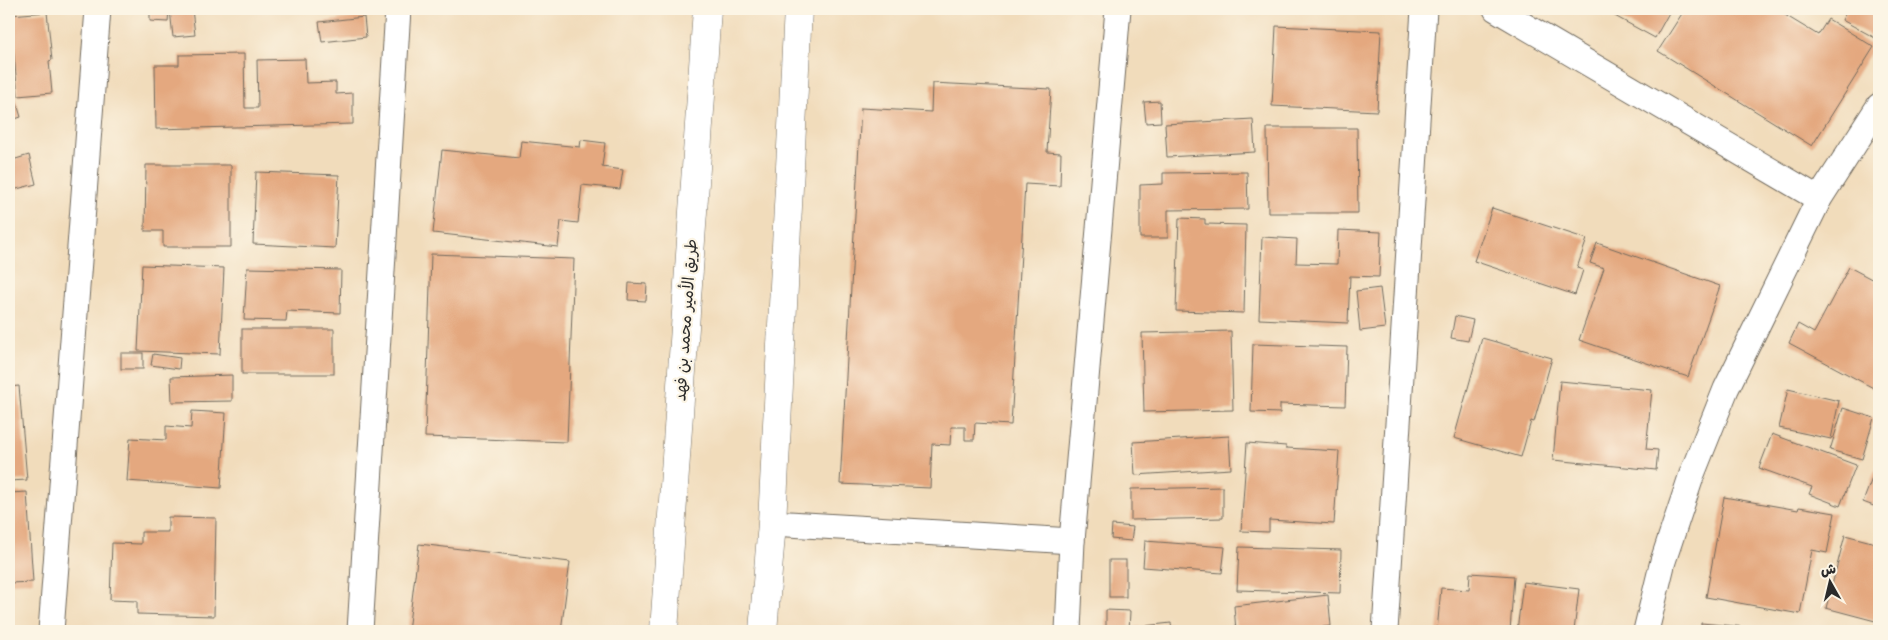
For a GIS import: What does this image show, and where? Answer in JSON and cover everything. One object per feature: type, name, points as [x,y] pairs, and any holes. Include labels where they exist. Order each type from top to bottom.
[{"type":"street","points":[[51,631],[98,9]]},
{"type":"street","points":[[360,631],[398,9]]},
{"type":"street","name":"طريق الأمير محمد بن فهد","points":[[664,631],[707,9]]},
{"type":"street","points":[[763,631],[772,523],[798,9]]},
{"type":"street","points":[[1068,631],[1072,541],[1118,9]]},
{"type":"street","points":[[1385,631],[1424,9]]},
{"type":"street","points":[[1496,9],[1818,199]]},
{"type":"street","points":[[1646,631],[1663,561],[1692,474],[1726,389],[1818,199],[1879,106]]},
{"type":"street","points":[[772,523],[1072,541]]},
{"type":"building","points":[[150,9],[169,9],[168,22],[150,21]]},
{"type":"building","points":[[192,9],[195,35],[173,37],[170,10]]},
{"type":"building","points":[[1602,9],[1671,9],[1655,38]]},
{"type":"building","points":[[1685,9],[1775,9],[1818,35],[1828,19],[1874,47],[1812,146],[1658,51]]},
{"type":"building","points":[[1840,9],[1879,9],[1879,40],[1842,20],[1846,12]]},
{"type":"building","points":[[47,12],[52,60],[49,61],[52,93],[18,96],[10,15]]},
{"type":"building","points":[[364,17],[366,37],[322,42],[319,22]]},
{"type":"building","points":[[1276,26],[1381,31],[1377,111],[1272,106]]},
{"type":"building","points":[[244,54],[245,108],[258,108],[257,60],[305,59],[306,83],[336,82],[336,94],[353,93],[353,124],[156,129],[155,65],[179,65],[179,55]]},
{"type":"building","points":[[932,83],[1051,89],[1047,152],[1061,153],[1060,186],[1025,184],[1011,425],[975,423],[974,440],[965,440],[965,427],[951,427],[950,445],[932,444],[930,488],[840,484],[861,108],[931,112]]},
{"type":"building","points":[[13,91],[21,117],[9,121],[9,92]]},
{"type":"building","points":[[1160,101],[1161,122],[1146,123],[1144,102]]},
{"type":"building","points":[[1253,119],[1255,152],[1167,157],[1165,124]]},
{"type":"building","points":[[1267,128],[1357,128],[1358,213],[1268,213]]},
{"type":"building","points":[[581,140],[605,143],[602,167],[623,170],[620,189],[582,185],[578,223],[561,221],[558,247],[433,233],[442,150],[519,158],[521,141],[580,147]]},
{"type":"building","points":[[29,155],[36,184],[9,191],[9,161]]},
{"type":"building","points":[[146,165],[231,165],[231,247],[163,247],[163,231],[145,231]]},
{"type":"building","points":[[256,172],[339,175],[335,248],[253,244]]},
{"type":"building","points":[[1247,172],[1248,209],[1168,210],[1168,238],[1140,238],[1140,185],[1163,184],[1163,173]]},
{"type":"building","points":[[1492,208],[1587,239],[1577,268],[1583,270],[1575,295],[1474,261]]},
{"type":"building","points":[[1179,218],[1205,219],[1205,224],[1246,225],[1244,313],[1176,311]]},
{"type":"building","points":[[1338,230],[1381,232],[1379,277],[1350,276],[1348,323],[1259,319],[1262,237],[1297,239],[1296,263],[1337,264]]},
{"type":"building","points":[[1597,243],[1720,286],[1688,377],[1579,340],[1604,268],[1590,263]]},
{"type":"building","points":[[431,254],[574,259],[567,442],[425,437]]},
{"type":"building","points":[[142,265],[224,268],[220,354],[138,351]]},
{"type":"building","points":[[1849,267],[1879,283],[1879,391],[1789,343],[1798,324],[1814,333]]},
{"type":"building","points":[[247,268],[341,270],[340,313],[287,311],[286,321],[244,320]]},
{"type":"building","points":[[629,283],[647,284],[646,301],[628,300]]},
{"type":"building","points":[[1380,288],[1385,328],[1360,331],[1356,291]]},
{"type":"building","points":[[1455,316],[1473,320],[1468,341],[1451,338]]},
{"type":"building","points":[[242,329],[334,329],[334,374],[242,374]]},
{"type":"building","points":[[1231,331],[1233,410],[1144,412],[1142,333]]},
{"type":"building","points":[[1482,338],[1552,358],[1534,422],[1531,421],[1521,457],[1454,438]]},
{"type":"building","points":[[1253,344],[1347,347],[1345,406],[1280,404],[1280,413],[1251,412]]},
{"type":"building","points":[[121,353],[143,353],[143,369],[121,369]]},
{"type":"building","points":[[153,354],[180,358],[179,369],[151,365]]},
{"type":"building","points":[[232,375],[232,401],[172,402],[171,377]]},
{"type":"building","points":[[1560,381],[1652,390],[1646,449],[1658,450],[1656,470],[1553,460]]},
{"type":"building","points":[[19,386],[27,480],[9,481],[9,387]]},
{"type":"building","points":[[1788,389],[1839,401],[1831,439],[1779,428]]},
{"type":"building","points":[[1843,408],[1874,418],[1862,459],[1830,450]]},
{"type":"building","points":[[192,411],[226,413],[221,488],[127,481],[130,438],[166,440],[166,426],[191,428]]},
{"type":"building","points":[[1772,434],[1856,465],[1840,506],[1809,494],[1812,487],[1759,468]]},
{"type":"building","points":[[1229,436],[1231,469],[1135,475],[1133,442]]},
{"type":"building","points":[[1247,443],[1286,446],[1286,448],[1339,451],[1334,524],[1269,520],[1269,532],[1241,531]]},
{"type":"building","points":[[1879,460],[1879,508],[1863,502]]},
{"type":"building","points":[[1223,487],[1223,518],[1131,520],[1131,489]]},
{"type":"building","points":[[27,492],[33,582],[9,583],[9,493]]},
{"type":"building","points":[[1724,497],[1798,510],[1799,507],[1835,513],[1827,553],[1812,550],[1800,614],[1706,597]]},
{"type":"building","points":[[168,517],[216,518],[214,616],[137,614],[137,601],[110,600],[112,543],[141,544],[141,532],[168,532]]},
{"type":"building","points":[[1112,525],[1133,527],[1131,541],[1111,539]]},
{"type":"building","points":[[1845,535],[1879,544],[1879,622],[1826,608]]},
{"type":"building","points":[[1145,541],[1225,547],[1222,573],[1143,567]]},
{"type":"building","points":[[419,544],[570,562],[561,631],[408,631]]},
{"type":"building","points":[[1239,547],[1341,550],[1340,593],[1237,590]]},
{"type":"building","points":[[1109,560],[1126,560],[1126,597],[1109,597]]},
{"type":"building","points":[[1470,573],[1514,576],[1510,631],[1437,631],[1441,588],[1469,590]]},
{"type":"building","points":[[1523,582],[1579,589],[1574,631],[1517,631]]},
{"type":"building","points":[[1328,595],[1331,626],[1290,631],[1236,631],[1234,606]]},
{"type":"building","points":[[1106,610],[1130,611],[1129,631],[1106,631]]},
{"type":"building","points":[[1171,623],[1172,631],[1135,631],[1135,627]]},
{"type":"building","points":[[1701,623],[1757,628],[1757,631],[1701,631]]}]
